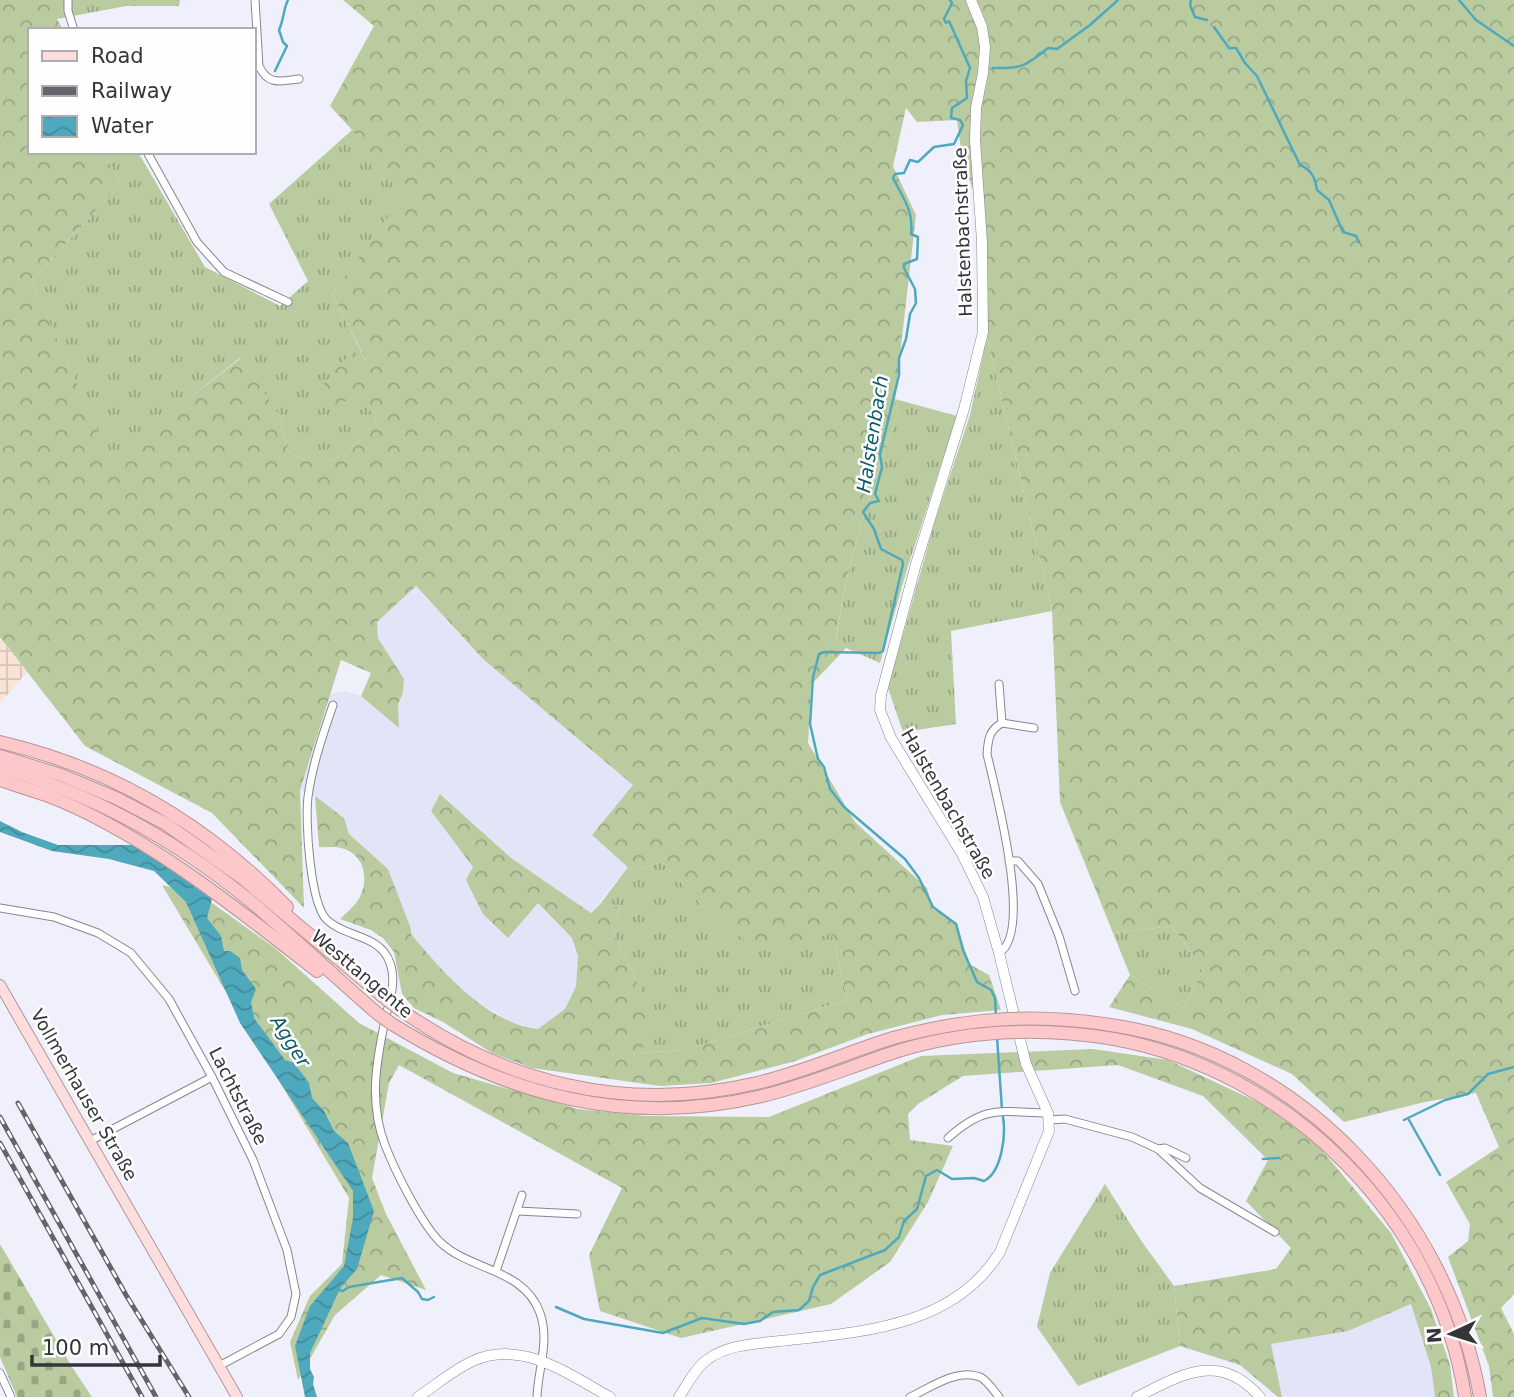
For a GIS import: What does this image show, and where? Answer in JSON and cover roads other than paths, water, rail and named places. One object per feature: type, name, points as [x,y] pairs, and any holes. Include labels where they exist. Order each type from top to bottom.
[{"type":"highway","points":[[0,742],[66,761],[113,781],[177,815],[232,854],[294,914],[302,930]]},
{"type":"highway","name":"Westtangente","points":[[0,755],[61,775],[116,798],[166,824],[241,877],[394,1006],[431,1032],[464,1050],[521,1073],[584,1088],[657,1095],[702,1092],[754,1084],[896,1045]]},
{"type":"highway","name":"Westtangente","points":[[0,768],[53,785],[122,815],[207,868],[249,900],[392,1024],[464,1065],[516,1085],[587,1102],[651,1108],[692,1107],[759,1097],[896,1045]]},
{"type":"highway","points":[[0,780],[48,796],[108,825],[149,849],[239,911],[318,972],[340,981]]},
{"type":"highway","points":[[896,1045],[948,1025],[1016,1017],[1049,1017],[1117,1026],[1181,1043],[1244,1070],[1297,1102],[1341,1138],[1397,1202],[1428,1249],[1460,1322],[1480,1397]]},
{"type":"highway","points":[[896,1045],[1015,1031],[1058,1032],[1114,1039],[1160,1049],[1221,1073],[1241,1084],[1296,1119],[1345,1162],[1371,1191],[1402,1234],[1436,1296],[1459,1361],[1465,1397]]},
{"type":"main road","name":"Vollmerhauser Straße","points":[[0,985],[237,1397]]},
{"type":"street","points":[[68,0],[73,28]]},
{"type":"street","points":[[255,0],[259,66],[263,75],[273,82],[299,79]]},
{"type":"street","name":"Halstenbachstraße","points":[[971,0],[982,27],[985,47],[976,108],[975,139],[982,242],[983,332],[964,409],[916,564],[881,695],[880,709],[891,738],[973,874],[987,908],[1026,1064],[1048,1116]]},
{"type":"street","points":[[148,154],[197,242],[223,272],[288,302]]},
{"type":"street","points":[[999,684],[1002,723]]},
{"type":"street","points":[[333,705],[308,800],[313,886],[318,906],[329,922],[375,943],[390,963],[393,982],[374,1082],[378,1121],[385,1146],[431,1231],[452,1251],[466,1260],[496,1271],[520,1286],[531,1297],[540,1312],[544,1327],[544,1361],[537,1397]]},
{"type":"street","points":[[999,953],[1007,949],[1013,933],[1014,905],[1009,861],[988,754],[988,738],[994,727],[1002,723],[1034,728]]},
{"type":"street","points":[[1009,861],[1018,861],[1038,884],[1059,936],[1075,991]]},
{"type":"street","name":"Lachtstraße","points":[[0,908],[54,917],[98,933],[131,953],[169,999],[253,1160],[286,1250],[296,1294],[292,1317],[279,1334],[219,1366]]},
{"type":"street","points":[[90,1141],[212,1077]]},
{"type":"street","points":[[948,1138],[967,1122],[989,1112],[1048,1116],[1132,1137],[1158,1149],[1200,1188],[1275,1232]]},
{"type":"street","points":[[678,1397],[704,1361],[730,1347],[873,1330],[913,1319],[964,1293],[991,1266],[1000,1252],[1049,1131],[1048,1116]]},
{"type":"street","points":[[1158,1149],[1165,1148],[1186,1158]]},
{"type":"street","points":[[496,1271],[522,1195]]},
{"type":"street","points":[[518,1211],[577,1214]]},
{"type":"street","points":[[418,1397],[462,1366],[488,1356],[516,1354],[544,1361],[610,1397]]},
{"type":"street","points":[[1137,1397],[1175,1378],[1201,1370],[1215,1370],[1241,1379],[1260,1397]]},
{"type":"street","points":[[0,1373],[11,1397]]},
{"type":"street","points":[[910,1397],[956,1376],[970,1374],[982,1377],[999,1397]]},
{"type":"water","points":[[0,821],[58,845],[138,845],[212,899],[207,918],[221,936],[224,951],[230,951],[240,958],[242,970],[256,989],[251,1002],[254,1018],[285,1060],[294,1063],[309,1083],[312,1098],[324,1111],[334,1131],[348,1143],[374,1211],[357,1269],[341,1287],[310,1353],[310,1369],[317,1397],[305,1397],[295,1346],[310,1306],[344,1266],[353,1218],[353,1191],[240,1023],[186,902],[154,871],[109,859],[52,851],[0,832]]},
{"type":"waterway","points":[[275,71],[287,46],[279,30],[288,0]]},
{"type":"waterway","points":[[950,0],[952,3],[944,19],[946,23],[949,21],[970,68]]},
{"type":"waterway","points":[[993,68],[1023,65],[1048,48],[1057,49],[1118,0]]},
{"type":"waterway","points":[[1191,0],[1190,5],[1195,17],[1207,20]]},
{"type":"waterway","points":[[1459,0],[1476,20],[1514,46]]},
{"type":"waterway","points":[[1214,27],[1229,48],[1236,48],[1257,76],[1300,165],[1310,172],[1317,190],[1329,200],[1343,232],[1356,236],[1359,242]]},
{"type":"waterway","name":"Halstenbach","points":[[970,68],[966,81],[967,98],[952,108],[951,118],[960,120],[963,125],[954,144],[934,147],[918,162],[910,160],[904,173],[895,174],[893,178],[909,211],[911,234],[918,237],[917,259],[904,264],[915,289],[916,303],[910,314],[906,339],[899,358],[899,375],[880,454],[882,467],[875,494],[879,501],[870,503],[863,512],[874,529],[881,549],[902,560],[903,564],[883,651],[819,654],[813,677],[810,724],[818,759],[824,767],[830,789],[844,807],[905,859],[919,878],[933,907],[956,924],[963,950],[977,982],[991,990],[995,998],[996,1017]]},
{"type":"waterway","name":"Halstenbach","points":[[997,1037],[1002,1110]]},
{"type":"waterway","points":[[1404,1120],[1445,1100],[1468,1094],[1488,1074],[1514,1067]]},
{"type":"waterway","name":"Halstenbach","points":[[556,1307],[584,1319],[663,1333],[702,1318],[744,1324],[760,1321],[773,1312],[799,1310],[809,1301],[820,1275],[885,1250],[899,1237],[904,1221],[917,1209],[926,1176],[937,1170],[952,1179],[974,1178],[984,1181],[990,1176],[999,1162],[1004,1133],[1003,1117]]},
{"type":"waterway","points":[[1409,1120],[1440,1175]]},
{"type":"waterway","points":[[1263,1159],[1279,1158]]},
{"type":"waterway","name":"Halstenbach","points":[[339,1290],[402,1278],[422,1299],[434,1297]]},
{"type":"railway","points":[[18,1103],[126,1295],[189,1397]]},
{"type":"railway","points":[[0,1117],[156,1397]]},
{"type":"railway","points":[[0,1143],[142,1397]]},
{"type":"water label","name":"Agger","points":[[291,1041]]}]
